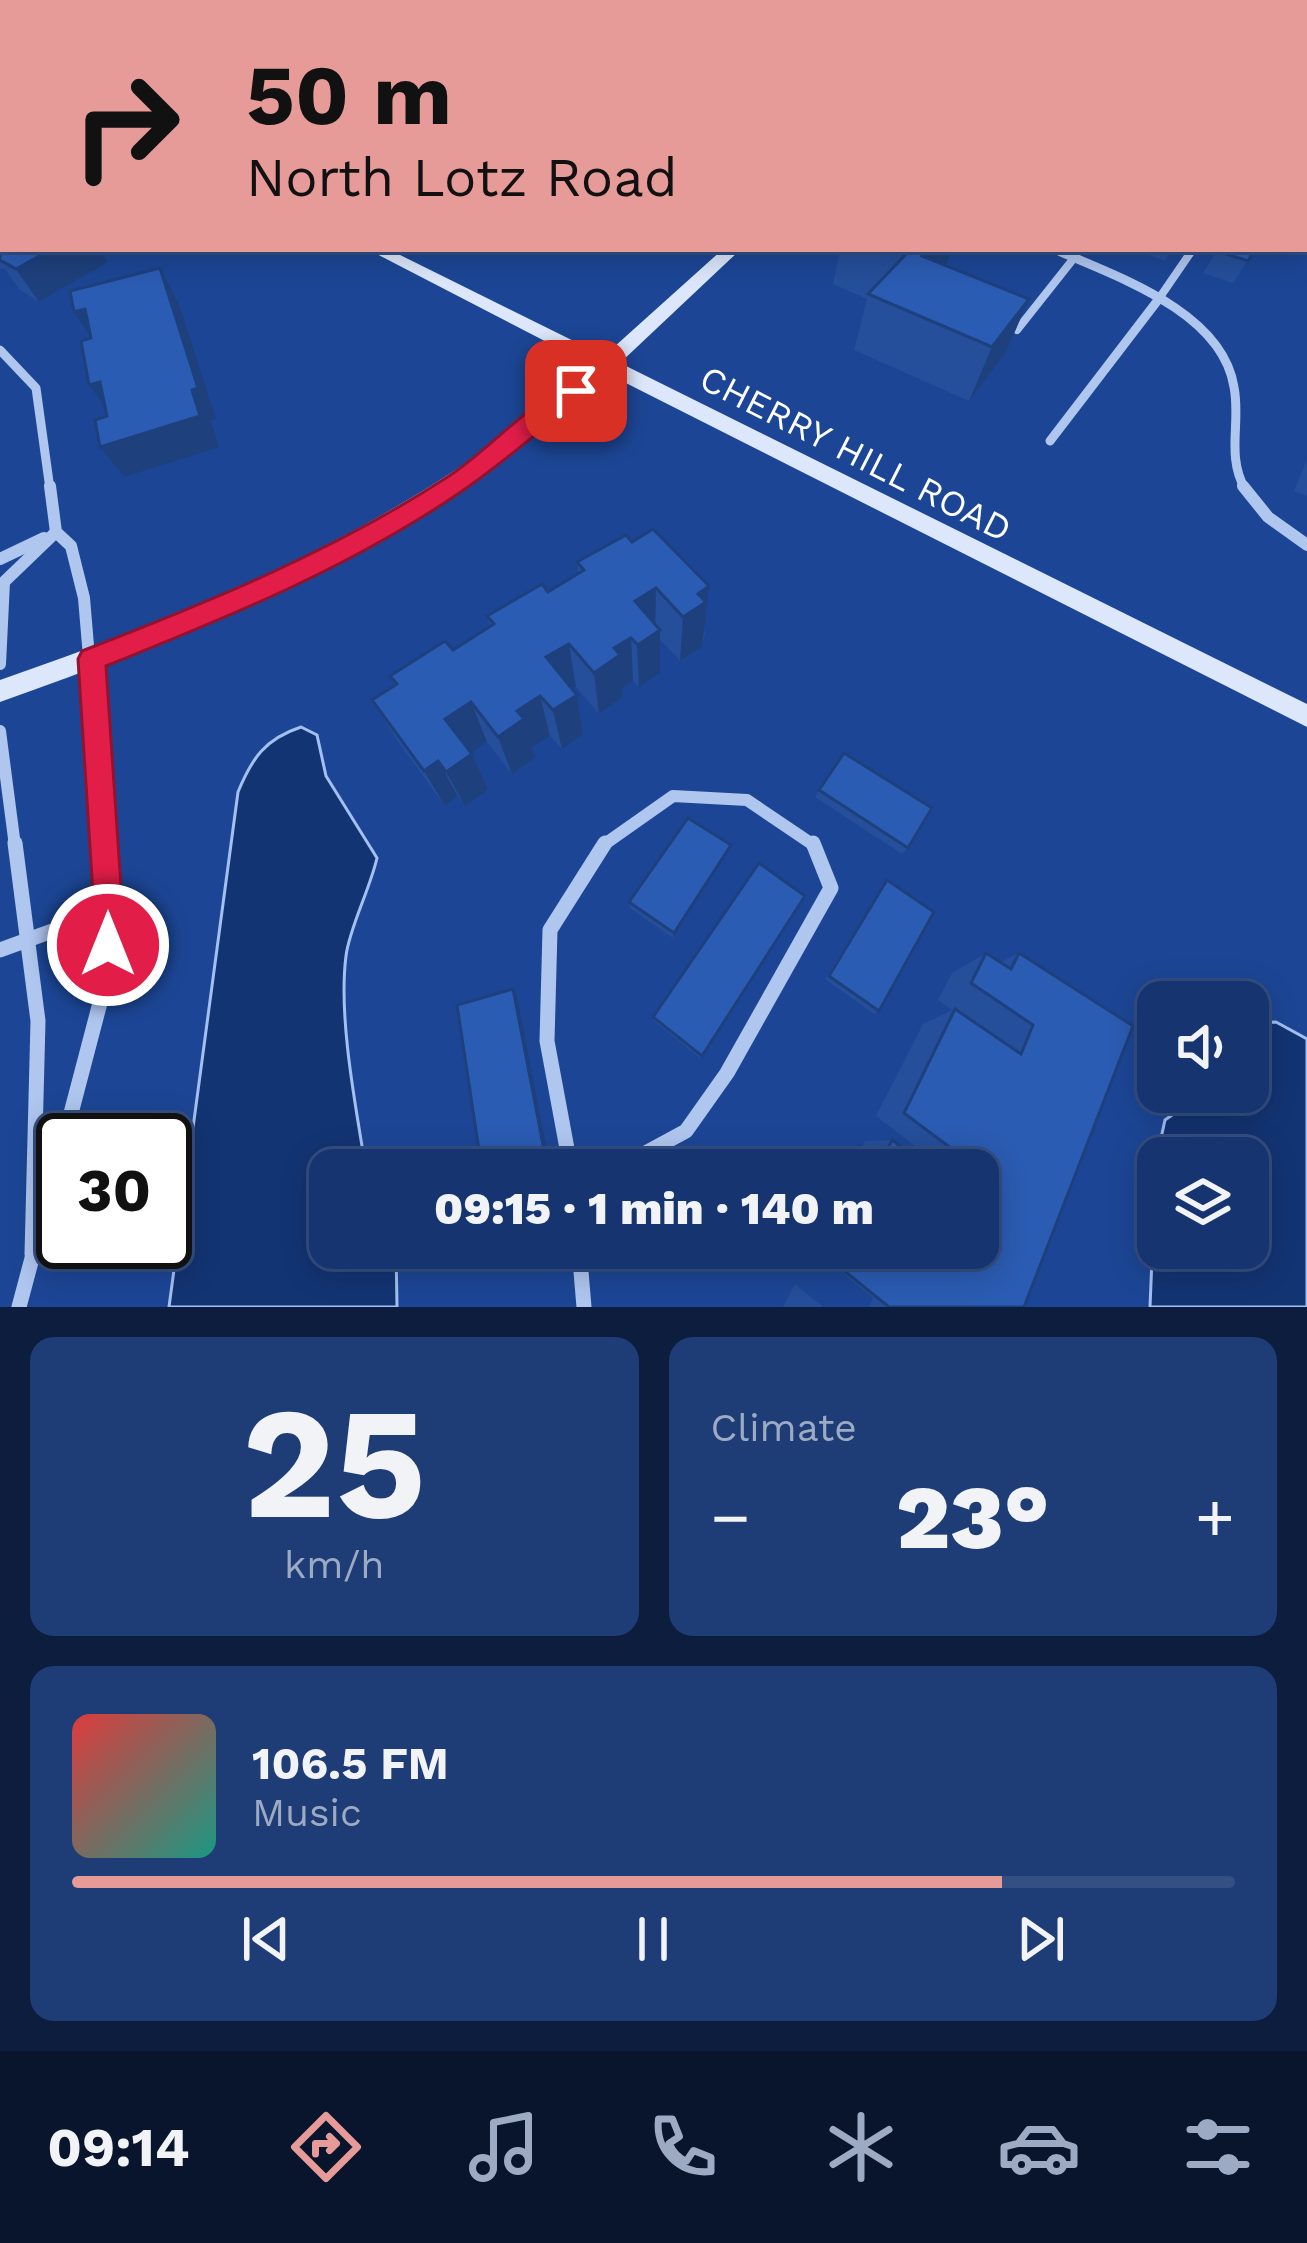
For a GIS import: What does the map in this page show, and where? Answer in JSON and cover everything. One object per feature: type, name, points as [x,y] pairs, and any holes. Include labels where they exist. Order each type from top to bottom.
[{"type":"main road","name":"CHERRY HILL ROAD","points":[[381,252],[1307,716]]},
{"type":"main road","points":[[0,692],[238,602],[394,521],[505,449],[730,252]]},
{"type":"street","points":[[1061,252],[1190,321],[1225,360],[1235,383],[1238,416],[1232,450],[1238,478],[1260,508],[1307,545]]},
{"type":"street","points":[[1050,441],[1157,300]]},
{"type":"street","points":[[0,350],[36,388],[56,532],[71,547],[92,659],[110,910],[106,980],[70,1113]]},
{"type":"street","points":[[0,559],[56,532]]},
{"type":"street","points":[[0,664],[4,582],[56,532]]},
{"type":"street","points":[[0,731],[38,1021],[32,1254]]},
{"type":"street","points":[[567,1149],[547,1042],[550,930],[603,844],[673,796],[747,800],[814,843],[831,888],[727,1073],[686,1131],[653,1149]]},
{"type":"street","points":[[0,950],[110,910]]},
{"type":"street","points":[[20,1307],[36,1239]]},
{"type":"street","points":[[581,1269],[584,1307]]},
{"type":"lane","points":[[1157,300],[1191,252]]},
{"type":"lane","points":[[1017,330],[1074,258]]},
{"type":"shaded area","points":[[301,727],[317,735],[326,776],[377,858],[348,945],[344,980],[349,1063],[363,1149],[309,1149],[309,1269],[396,1269],[397,1307],[169,1307],[174,1269],[192,1269],[192,1135],[238,792],[261,751]]},
{"type":"shaded area","points":[[1269,1022],[1307,1039],[1307,1307],[1150,1307],[1152,1269],[1269,1269],[1269,1137],[1161,1137],[1165,1120],[1175,1113],[1269,1113]]},
{"type":"building","points":[[47,252],[16,269],[0,260],[0,254]]},
{"type":"building","points":[[926,252],[922,256],[1029,299],[992,347],[868,294],[907,253]]},
{"type":"building","points":[[1220,252],[1253,252],[1248,261]]},
{"type":"building","points":[[160,268],[198,388],[192,390],[200,416],[100,447],[95,420],[107,416],[100,382],[89,385],[81,341],[91,338],[85,309],[74,312],[70,291]]},
{"type":"building","points":[[653,529],[709,586],[698,594],[706,602],[683,617],[656,588],[635,601],[660,630],[638,645],[631,638],[614,648],[620,655],[594,673],[569,644],[546,657],[577,695],[553,710],[540,696],[517,711],[524,719],[498,737],[471,702],[445,719],[472,754],[446,772],[438,761],[424,771],[372,700],[397,684],[390,676],[445,641],[453,650],[494,624],[487,616],[542,584],[548,592],[584,570],[577,562],[626,535],[632,542]]},
{"type":"building","points":[[844,753],[932,808],[908,848],[819,790]]},
{"type":"building","points":[[688,818],[731,845],[674,933],[629,902]]},
{"type":"building","points":[[759,863],[805,896],[702,1056],[653,1017]]},
{"type":"building","points":[[887,880],[934,912],[879,1011],[829,976]]},
{"type":"building","points":[[986,953],[1011,969],[1019,953],[1133,1026],[1024,1307],[889,1307],[842,1269],[999,1269],[999,1149],[952,1149],[904,1113],[955,1009],[1021,1054],[1033,1025],[971,983]]},
{"type":"building","points":[[513,989],[544,1149],[479,1149],[457,1005]]},
{"type":"route","points":[[108,945],[110,910],[92,659],[238,602],[331,557],[459,481],[576,391]]}]
